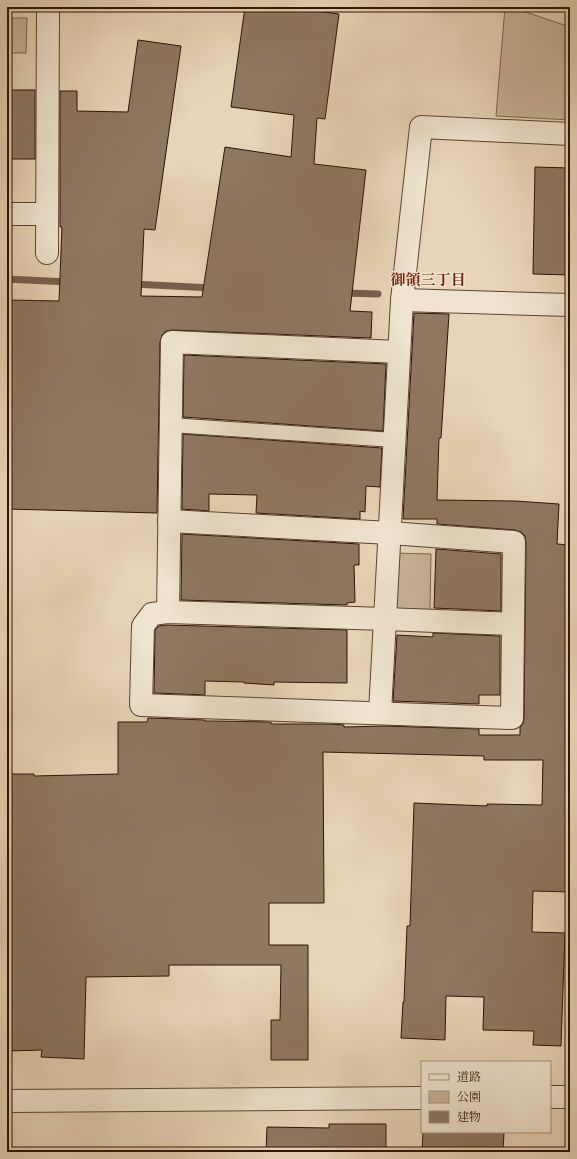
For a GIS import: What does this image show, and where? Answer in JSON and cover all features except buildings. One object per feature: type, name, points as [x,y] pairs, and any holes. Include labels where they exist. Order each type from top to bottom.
[{"type":"street","points":[[46,253],[48,7]]},
{"type":"street","points":[[380,713],[402,300],[421,127],[570,134]]},
{"type":"street","points":[[7,214],[47,214]]},
{"type":"street","points":[[402,300],[570,306]]},
{"type":"street","points":[[168,612],[172,342],[399,352]]},
{"type":"street","points":[[169,521],[390,533],[514,542],[512,718],[141,705],[143,626],[152,614],[168,612],[513,624]]},
{"type":"street","points":[[551,1097],[570,1097]]},
{"type":"street","points":[[7,1102],[421,1098]]},
{"type":"lane","points":[[170,425],[394,440]]},
{"type":"green space","points":[[505,7],[511,7],[570,27],[570,120],[496,116]]},
{"type":"green space","points":[[7,18],[27,18],[26,53],[7,53]]},
{"type":"green space","points":[[393,553],[431,554],[430,610],[392,609]]},
{"type":"waterway","points":[[7,279],[68,282]]},
{"type":"waterway","points":[[133,284],[212,288]]},
{"type":"waterway","points":[[343,293],[378,294]]},
{"type":"district","name":"御領三丁目","points":[[428,280]]}]
